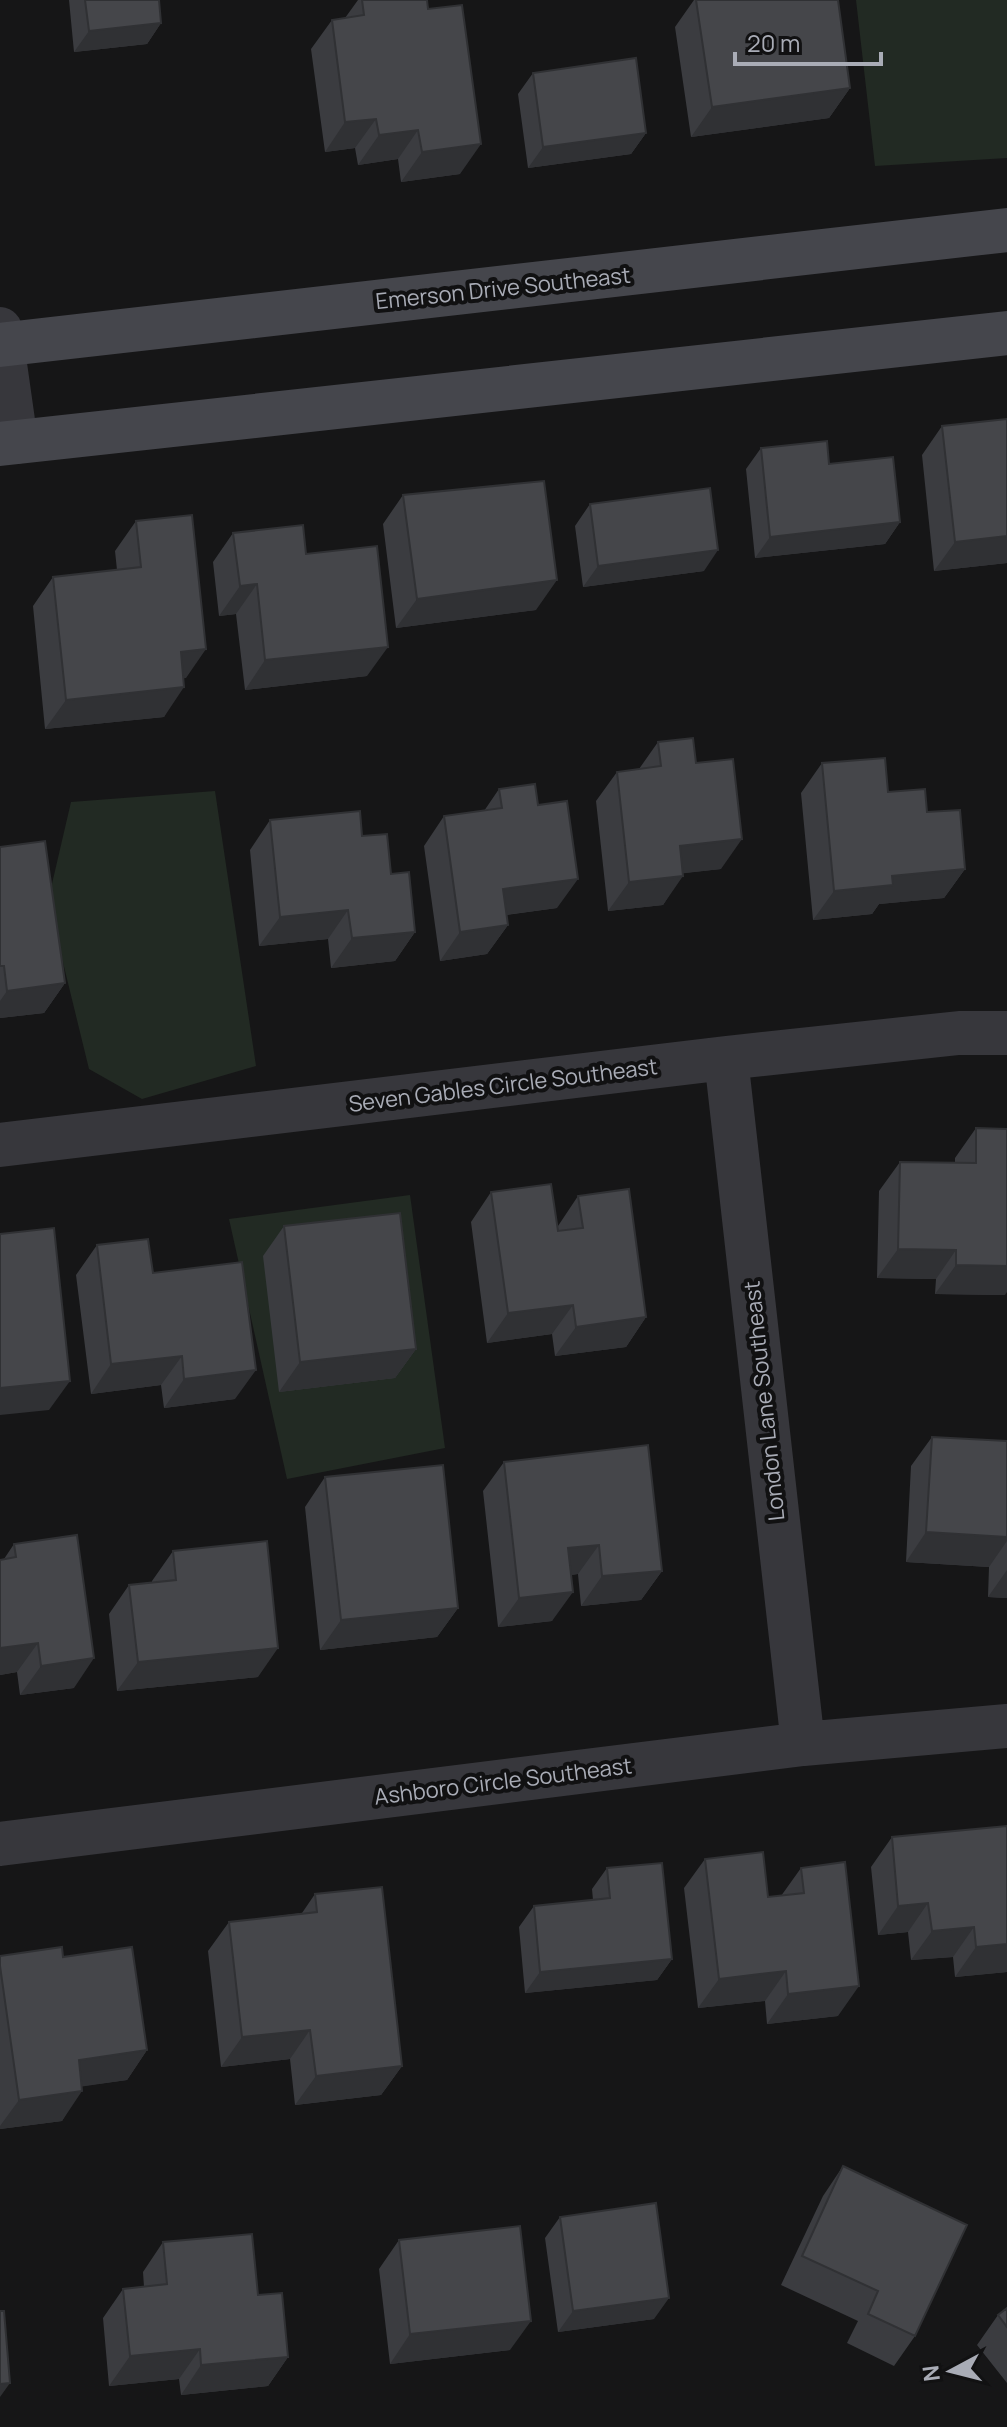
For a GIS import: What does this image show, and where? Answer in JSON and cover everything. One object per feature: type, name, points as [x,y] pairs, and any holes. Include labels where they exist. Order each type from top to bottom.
[{"type":"street","name":"Emerson Drive Southeast","points":[[1,340],[1007,230]]},
{"type":"street","points":[[1,340],[8,443],[1007,333]]},
{"type":"street","name":"Seven Gables Circle Southeast","points":[[0,1145],[726,1058],[959,1033],[1007,1033]]},
{"type":"street","name":"London Lane Southeast","points":[[726,1058],[803,1744]]},
{"type":"street","name":"Ashboro Circle Southeast","points":[[0,1844],[803,1744],[1007,1726]]},
{"type":"shaded area","points":[[856,0],[1007,0],[1007,158],[875,166]]},
{"type":"shaded area","points":[[215,791],[256,1066],[142,1099],[89,1069],[48,901],[71,802]]},
{"type":"shaded area","points":[[410,1195],[445,1448],[287,1479],[229,1219]]},
{"type":"building","points":[[85,0],[159,0],[161,23],[89,31]]},
{"type":"building","points":[[362,0],[427,0],[428,9],[462,5],[481,144],[422,152],[418,130],[379,135],[376,119],[345,122],[332,20],[364,15]]},
{"type":"building","points":[[696,0],[838,0],[850,88],[712,107]]},
{"type":"building","points":[[636,58],[646,133],[543,147],[533,73]]},
{"type":"building","points":[[1007,419],[1007,536],[955,542],[942,426]]},
{"type":"building","points":[[827,441],[829,464],[893,457],[900,522],[770,537],[761,448]]},
{"type":"building","points":[[544,481],[557,580],[417,599],[403,495]]},
{"type":"building","points":[[710,488],[718,550],[598,566],[590,504]]},
{"type":"building","points":[[192,515],[206,649],[181,652],[184,687],[66,700],[53,577],[141,567],[136,521]]},
{"type":"building","points":[[303,525],[306,554],[377,546],[388,647],[265,660],[257,584],[240,586],[233,533]]},
{"type":"building","points":[[693,738],[696,763],[733,759],[742,839],[680,846],[683,876],[629,882],[617,772],[661,766],[658,742]]},
{"type":"building","points":[[885,758],[888,792],[925,789],[927,812],[960,810],[965,869],[892,876],[893,885],[834,891],[822,763]]},
{"type":"building","points":[[535,784],[538,805],[567,801],[578,879],[503,889],[508,925],[460,932],[444,816],[502,808],[499,789]]},
{"type":"building","points":[[360,811],[362,836],[387,834],[391,874],[409,872],[415,932],[352,938],[348,910],[280,917],[270,820]]},
{"type":"building","points":[[45,841],[65,983],[7,991],[4,966],[0,966],[0,847]]},
{"type":"building","points":[[976,1128],[1007,1129],[1007,1266],[956,1265],[956,1250],[898,1249],[900,1162],[976,1163]]},
{"type":"building","points":[[551,1184],[558,1231],[583,1228],[578,1196],[629,1189],[646,1317],[576,1327],[573,1305],[508,1313],[491,1192]]},
{"type":"building","points":[[400,1213],[416,1349],[300,1362],[284,1226]]},
{"type":"building","points":[[54,1228],[70,1381],[0,1388],[0,1234]]},
{"type":"building","points":[[148,1239],[153,1273],[242,1262],[256,1370],[184,1379],[182,1356],[111,1364],[97,1245]]},
{"type":"building","points":[[932,1437],[1007,1441],[1007,1537],[926,1532]]},
{"type":"building","points":[[648,1445],[662,1571],[602,1576],[599,1545],[568,1548],[573,1592],[519,1598],[504,1462]]},
{"type":"building","points":[[443,1465],[458,1608],[341,1620],[325,1477]]},
{"type":"building","points":[[77,1535],[94,1658],[41,1666],[38,1643],[0,1648],[0,1560],[16,1557],[14,1544]]},
{"type":"building","points":[[267,1541],[278,1648],[138,1662],[129,1585],[176,1580],[173,1551]]},
{"type":"building","points":[[1007,1826],[1007,1944],[976,1947],[974,1927],[932,1931],[928,1903],[898,1906],[892,1837]]},
{"type":"building","points":[[763,1852],[768,1897],[804,1893],[801,1868],[845,1862],[859,1986],[788,1994],[786,1971],[719,1979],[705,1859]]},
{"type":"building","points":[[662,1863],[672,1959],[540,1972],[534,1906],[610,1898],[607,1868]]},
{"type":"building","points":[[382,1887],[402,2066],[316,2076],[310,2030],[242,2037],[229,1922],[317,1912],[315,1894]]},
{"type":"building","points":[[62,1947],[63,1957],[132,1947],[147,2050],[79,2060],[82,2091],[19,2100],[0,1956]]},
{"type":"building","points":[[843,2166],[967,2225],[915,2336],[868,2314],[878,2291],[802,2256]]},
{"type":"building","points":[[656,2203],[669,2298],[573,2311],[560,2217]]},
{"type":"building","points":[[520,2226],[531,2321],[410,2334],[399,2240]]},
{"type":"building","points":[[252,2234],[258,2295],[282,2293],[288,2357],[201,2365],[200,2349],[130,2356],[123,2289],[167,2284],[163,2242]]},
{"type":"building","points":[[1007,2308],[1007,2327],[998,2315]]},
{"type":"building","points":[[0,2311],[4,2311],[10,2383],[0,2384]]}]
